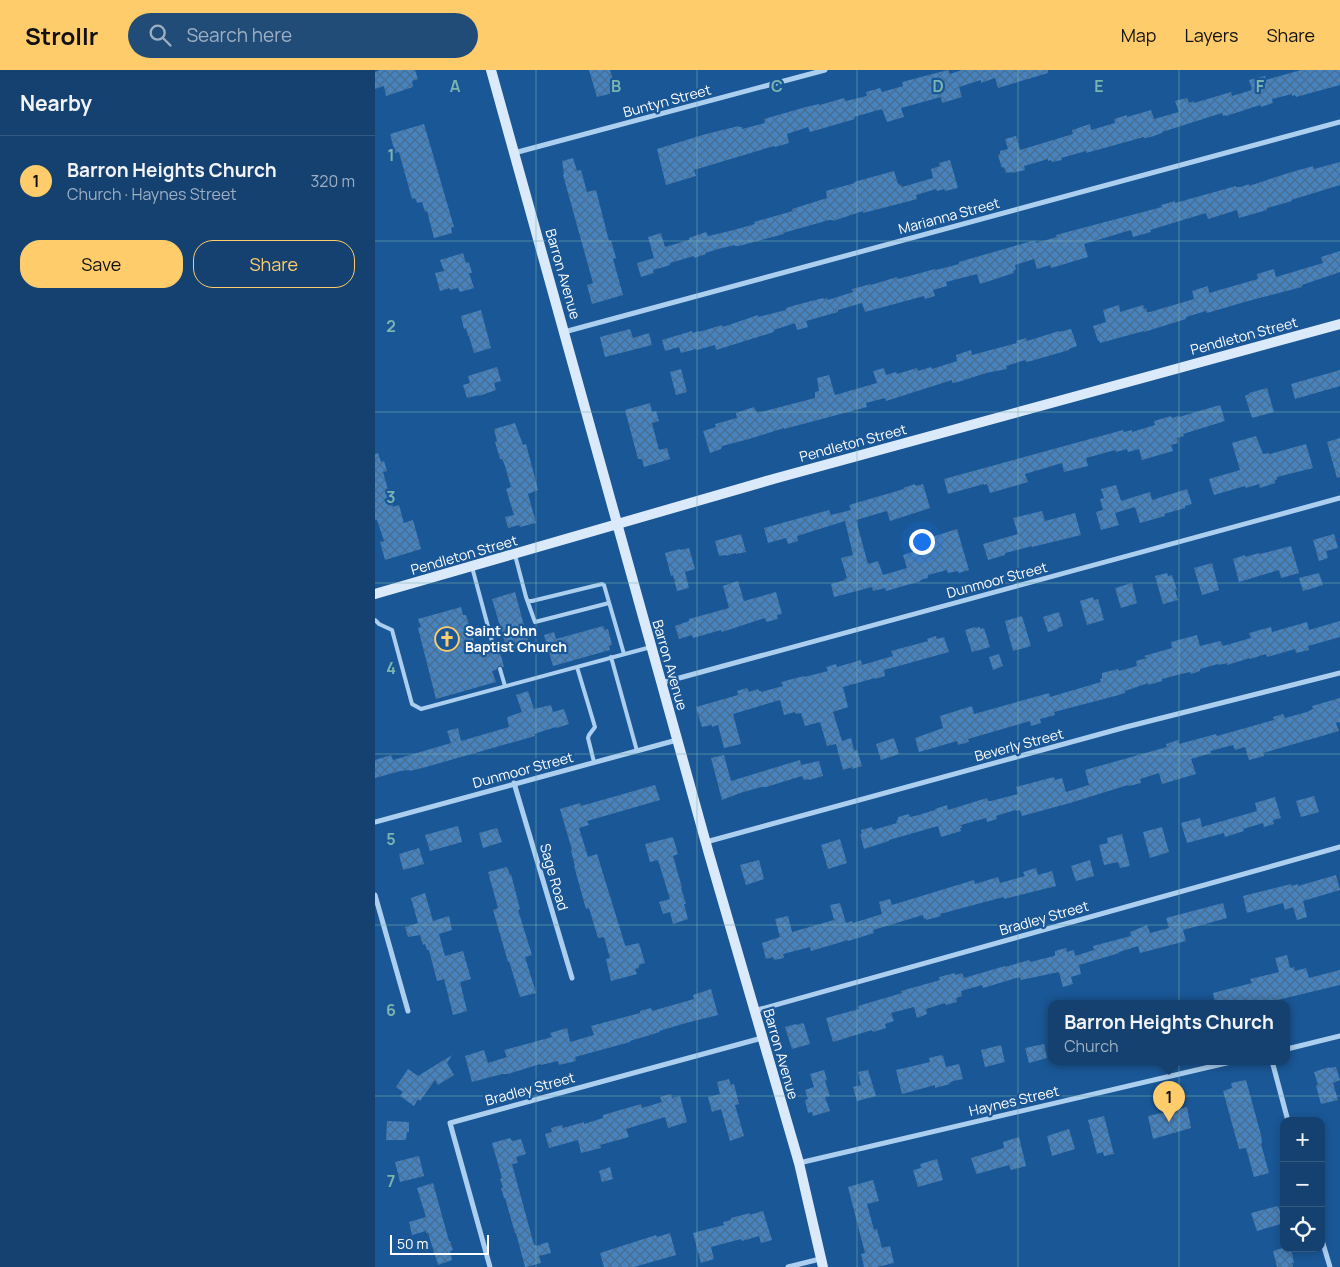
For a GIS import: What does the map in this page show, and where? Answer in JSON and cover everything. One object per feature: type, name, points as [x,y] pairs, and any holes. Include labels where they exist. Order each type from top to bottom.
[{"type":"main road","name":"Barron Avenue","points":[[491,70],[605,476],[616,524],[761,1038],[799,1163],[821,1263]]},
{"type":"main road","name":"Pendleton Street","points":[[375,594],[770,480],[1340,324]]},
{"type":"street","name":"Buntyn Street","points":[[514,153],[825,70]]},
{"type":"street","name":"Marianna Street","points":[[565,332],[1340,122]]},
{"type":"street","name":"Dunmoor Street","points":[[661,683],[1340,498]]},
{"type":"street","name":"Beverly Street","points":[[706,842],[1126,728],[1340,673]]},
{"type":"street","name":"Dunmoor Street","points":[[375,822],[677,740]]},
{"type":"street","name":"Sage Road","points":[[515,783],[572,978]]},
{"type":"street","name":"Bradley Street","points":[[754,1011],[1340,847]]},
{"type":"street","points":[[375,895],[408,1011]]},
{"type":"street","points":[[1290,1047],[1340,1036]]},
{"type":"street","name":"Bradley Street","points":[[490,1267],[450,1123],[761,1038]]},
{"type":"street","name":"Haynes Street","points":[[799,1163],[1218,1065]]},
{"type":"street","points":[[1273,1065],[1288,1117]]},
{"type":"street","points":[[1325,1252],[1329,1267]]},
{"type":"street","points":[[788,1267],[821,1263]]},
{"type":"lane","points":[[515,554],[533,621],[537,622],[609,603]]},
{"type":"lane","points":[[472,567],[493,646]]},
{"type":"lane","points":[[528,601],[600,584],[604,586],[624,654]]},
{"type":"lane","points":[[375,620],[392,630],[412,704],[421,709],[651,647]]},
{"type":"lane","points":[[611,657],[637,751]]},
{"type":"lane","points":[[577,667],[595,727],[588,738],[594,762]]},
{"type":"lane","points":[[499,668],[505,686]]},
{"type":"building","points":[[380,70],[415,70],[418,79],[412,81],[413,87],[386,96],[384,86],[375,89],[375,72]]},
{"type":"building","points":[[589,70],[610,70],[617,92],[597,97]]},
{"type":"building","points":[[948,70],[950,74],[962,70],[1048,70],[1048,73],[998,88],[995,78],[981,83],[981,80],[959,87],[962,97],[942,103],[941,97],[901,108],[904,117],[887,122],[882,109],[810,132],[808,127],[787,134],[789,143],[694,170],[696,176],[666,185],[657,149],[739,126],[742,129],[765,123],[764,119],[806,107],[844,98],[846,101],[867,96],[866,92],[880,88],[882,92],[903,86],[902,82]]},
{"type":"building","points":[[1301,70],[1340,70],[1340,85],[1296,97],[1295,95],[1292,96],[1292,94],[1272,99],[1273,103],[1261,107],[1260,105],[1226,116],[1223,116],[1222,113],[1151,137],[1144,137],[1086,153],[1086,151],[1061,158],[1062,160],[1052,162],[1051,160],[1048,161],[1048,159],[1024,166],[1025,170],[1012,173],[1006,173],[1004,167],[1002,168],[998,155],[1000,151],[1008,149],[1005,139],[1016,136],[1020,150],[1073,134],[1072,130],[1090,124],[1091,130],[1115,123],[1114,119],[1127,115],[1127,117],[1151,110],[1154,119],[1179,112],[1175,101],[1187,98],[1189,103],[1194,101],[1194,103],[1231,92],[1232,96],[1252,90],[1249,80],[1265,76],[1266,80]]},
{"type":"building","points":[[424,124],[454,227],[451,228],[452,233],[434,238],[427,211],[425,212],[422,202],[417,203],[415,198],[412,199],[399,152],[395,153],[390,134]]},
{"type":"building","points":[[573,158],[577,171],[581,170],[587,192],[596,190],[609,241],[611,240],[616,258],[613,259],[623,295],[592,304],[587,285],[593,283],[563,175],[562,161]]},
{"type":"building","points":[[950,160],[958,188],[945,191],[944,189],[937,191],[936,189],[916,195],[917,199],[863,213],[863,211],[739,246],[735,245],[718,249],[694,258],[694,256],[670,263],[670,265],[653,270],[654,273],[641,277],[637,263],[654,258],[648,237],[661,233],[665,247],[689,240],[689,238],[706,232],[708,236],[730,231],[827,198],[826,191],[894,171],[898,184],[902,187],[933,178],[931,169],[940,166],[939,163]]},
{"type":"building","points":[[1340,162],[1340,185],[1239,218],[1237,210],[1208,219],[1206,213],[1133,237],[1131,230],[1084,244],[1088,257],[1051,268],[1050,265],[1037,269],[1034,259],[1015,265],[1016,270],[1013,271],[1014,273],[980,284],[977,274],[946,282],[947,286],[933,290],[935,296],[925,299],[924,296],[865,312],[862,303],[806,321],[808,327],[797,330],[795,323],[774,330],[774,332],[716,350],[715,345],[681,353],[679,347],[665,351],[662,340],[692,331],[693,333],[699,332],[722,325],[723,327],[758,315],[758,317],[786,310],[786,308],[823,298],[828,300],[853,292],[852,289],[959,264],[959,262],[1032,241],[1036,243],[1057,237],[1056,235],[1162,207],[1161,205],[1175,201],[1175,203],[1236,186],[1241,187],[1249,184],[1249,186],[1313,166],[1314,169]]},
{"type":"building","points":[[1340,251],[1340,272],[1302,285],[1302,287],[1207,313],[1206,311],[1144,332],[1100,343],[1098,341],[1093,326],[1106,322],[1103,310],[1119,305],[1120,312],[1143,305],[1147,312],[1150,312],[1194,299],[1192,291],[1208,286],[1209,293],[1258,279],[1257,274],[1274,269],[1276,277],[1323,263],[1321,257]]},
{"type":"building","points":[[463,253],[466,263],[469,262],[472,273],[469,273],[474,288],[460,292],[458,288],[440,291],[435,273],[444,271],[440,260]]},
{"type":"building","points":[[481,310],[491,348],[474,353],[461,316]]},
{"type":"building","points":[[630,329],[633,338],[649,333],[652,345],[605,357],[600,337]]},
{"type":"building","points":[[1071,329],[1077,346],[1069,350],[1031,361],[1026,362],[1025,360],[1006,366],[1007,369],[986,373],[958,382],[952,383],[952,380],[886,401],[885,398],[866,403],[867,407],[722,446],[721,449],[710,453],[703,431],[716,427],[715,424],[737,418],[736,413],[754,407],[757,413],[815,398],[815,392],[819,391],[817,378],[829,375],[835,395],[877,383],[873,371],[884,368],[886,375],[917,368],[918,371],[931,367],[932,369],[957,361],[956,355],[971,350],[972,355],[1017,343],[1016,341],[1026,338],[1027,341]]},
{"type":"building","points":[[497,367],[501,381],[494,383],[496,390],[467,398],[463,385],[470,383],[468,376]]},
{"type":"building","points":[[681,369],[687,392],[676,395],[670,372]]},
{"type":"building","points":[[1340,370],[1340,386],[1295,399],[1291,384]]},
{"type":"building","points":[[1267,388],[1274,412],[1252,418],[1245,396]]},
{"type":"building","points":[[650,403],[652,412],[656,411],[659,421],[652,423],[659,450],[667,448],[670,459],[644,467],[642,459],[638,459],[625,410]]},
{"type":"building","points":[[1220,405],[1225,421],[1183,434],[1184,436],[1177,438],[1178,443],[1171,445],[1173,451],[1142,460],[1139,449],[1128,452],[1127,449],[1116,452],[1115,450],[1086,458],[1088,466],[1064,472],[1062,463],[1025,474],[1028,482],[990,493],[987,484],[984,484],[948,494],[944,479],[1123,430],[1124,432],[1132,430],[1132,432],[1155,425],[1154,421],[1171,416],[1172,418],[1179,417]]},
{"type":"building","points":[[515,423],[523,445],[526,444],[538,490],[528,494],[536,523],[508,528],[505,517],[514,515],[506,489],[511,487],[495,442],[497,441],[494,429]]},
{"type":"building","points":[[1256,436],[1263,454],[1270,454],[1306,444],[1313,468],[1277,477],[1275,483],[1260,488],[1259,484],[1246,488],[1245,486],[1214,495],[1209,479],[1240,470],[1232,443]]},
{"type":"building","points":[[1340,438],[1340,477],[1337,478],[1327,442]]},
{"type":"building","points":[[378,453],[381,462],[384,461],[387,471],[383,472],[393,507],[399,505],[404,523],[413,520],[421,549],[385,560],[380,542],[384,541],[377,520],[375,520],[375,454]]},
{"type":"building","points":[[915,484],[916,486],[923,484],[930,508],[890,521],[887,511],[856,520],[868,564],[878,561],[883,575],[907,568],[903,555],[918,550],[916,542],[957,529],[969,570],[959,573],[958,571],[948,573],[947,570],[928,575],[928,578],[921,581],[886,591],[885,588],[873,591],[872,587],[834,597],[831,584],[847,578],[841,558],[853,555],[845,521],[797,536],[798,541],[788,544],[786,538],[768,543],[764,528],[829,510],[831,515],[851,510],[849,505]]},
{"type":"building","points":[[1116,485],[1121,501],[1150,492],[1152,500],[1187,489],[1192,504],[1164,514],[1165,516],[1140,523],[1135,507],[1115,513],[1119,525],[1101,530],[1096,512],[1103,510],[1100,499],[1104,498],[1101,489]]},
{"type":"building","points":[[1042,511],[1045,521],[1075,513],[1081,535],[1005,553],[1005,555],[988,560],[983,544],[1018,534],[1013,518]]},
{"type":"building","points":[[741,534],[746,552],[719,556],[715,541]]},
{"type":"building","points":[[1334,534],[1338,548],[1326,551],[1328,558],[1319,561],[1313,540]]},
{"type":"building","points":[[1291,546],[1299,573],[1281,578],[1279,570],[1239,582],[1233,559]]},
{"type":"building","points":[[689,548],[695,569],[685,572],[689,588],[677,591],[665,553]]},
{"type":"building","points":[[1212,563],[1219,590],[1202,595],[1194,568]]},
{"type":"building","points":[[1167,573],[1168,576],[1172,575],[1178,600],[1163,604],[1155,576]]},
{"type":"building","points":[[1319,573],[1323,585],[1303,591],[1299,578]]},
{"type":"building","points":[[738,581],[744,601],[776,592],[782,614],[777,615],[778,619],[766,622],[765,618],[722,632],[721,630],[693,638],[692,635],[679,639],[675,626],[689,621],[689,619],[729,608],[723,586]]},
{"type":"building","points":[[1132,583],[1137,603],[1121,608],[1115,588]]},
{"type":"building","points":[[515,592],[529,644],[507,650],[492,599]]},
{"type":"building","points":[[1093,597],[1094,600],[1098,599],[1104,620],[1087,625],[1080,601]]},
{"type":"building","points":[[461,607],[463,615],[466,615],[477,650],[490,646],[494,648],[498,644],[504,667],[499,666],[496,670],[492,671],[496,682],[436,699],[418,628],[421,627],[418,619]]},
{"type":"building","points":[[1059,612],[1063,626],[1048,632],[1043,617]]},
{"type":"building","points":[[1022,616],[1031,646],[1013,651],[1005,621]]},
{"type":"building","points":[[1340,621],[1340,637],[1308,646],[1309,650],[1296,653],[1295,649],[1267,657],[1266,654],[1227,665],[1227,663],[1218,664],[1200,669],[1200,671],[1191,674],[1190,672],[1162,679],[1162,681],[1148,685],[1148,683],[1119,695],[1054,712],[1055,715],[1040,719],[1041,723],[1031,726],[1030,721],[968,739],[969,742],[958,745],[957,741],[919,752],[915,738],[943,728],[940,716],[972,706],[974,714],[1049,693],[1050,697],[1101,682],[1102,673],[1137,666],[1136,661],[1147,658],[1144,656],[1172,648],[1171,642],[1197,635],[1200,646],[1220,641],[1223,646],[1251,638],[1249,633],[1271,627],[1272,632],[1307,622],[1309,630]]},
{"type":"building","points":[[603,626],[605,630],[608,629],[612,645],[609,646],[610,650],[553,666],[544,635],[554,632],[556,639]]},
{"type":"building","points":[[975,627],[984,628],[990,647],[972,652],[965,630]]},
{"type":"building","points":[[936,636],[937,639],[944,637],[949,652],[884,670],[885,676],[843,687],[848,707],[833,712],[842,741],[851,738],[854,750],[857,750],[862,766],[843,770],[836,744],[827,746],[820,722],[805,726],[801,713],[796,714],[795,712],[784,715],[780,700],[733,714],[741,744],[724,748],[718,725],[702,727],[696,707],[738,695],[737,691],[747,688],[749,692],[758,689],[761,692],[783,686],[781,682],[828,671],[826,667],[836,664],[837,667],[861,660],[862,665],[893,656],[891,651],[928,641],[927,639]]},
{"type":"building","points":[[999,654],[1003,666],[993,670],[989,657]]},
{"type":"building","points":[[528,691],[534,709],[551,705],[553,712],[564,709],[569,724],[534,734],[535,736],[426,767],[410,771],[400,771],[375,778],[375,760],[391,755],[393,760],[451,743],[447,731],[458,728],[461,741],[509,727],[507,717],[522,712],[516,695]]},
{"type":"building","points":[[1340,698],[1340,722],[1336,723],[1339,731],[1263,753],[1264,756],[1249,760],[1245,747],[1235,750],[1233,745],[1210,751],[1211,753],[1191,759],[1196,774],[1162,784],[1159,773],[1140,779],[1141,783],[1128,785],[1022,816],[1020,810],[1015,810],[996,816],[997,819],[987,822],[986,818],[961,825],[961,831],[941,837],[938,826],[864,849],[860,834],[862,834],[861,830],[872,827],[873,830],[897,823],[898,817],[909,814],[910,817],[915,816],[947,805],[948,810],[987,798],[988,801],[991,801],[1018,794],[1016,787],[1054,777],[1055,780],[1062,778],[1066,792],[1089,785],[1085,770],[1167,747],[1166,744],[1178,740],[1179,744],[1216,734],[1217,736],[1274,720],[1273,717],[1283,714],[1285,718],[1307,712],[1313,709],[1312,706]]},
{"type":"building","points":[[894,738],[899,754],[881,760],[876,744]]},
{"type":"building","points":[[724,755],[731,781],[800,760],[801,765],[819,761],[823,776],[804,780],[802,776],[740,793],[722,800],[711,758]]},
{"type":"building","points":[[655,785],[660,800],[587,821],[589,825],[579,828],[588,857],[597,854],[625,945],[639,943],[645,963],[635,969],[637,974],[611,981],[606,959],[610,958],[604,937],[598,938],[589,908],[586,909],[560,809],[580,803],[581,806]]},
{"type":"building","points":[[1314,796],[1319,812],[1301,817],[1296,801]]},
{"type":"building","points":[[1275,797],[1281,818],[1273,820],[1274,824],[1264,827],[1263,823],[1225,837],[1224,833],[1187,843],[1181,823],[1200,818],[1202,827],[1257,811],[1255,803]]},
{"type":"building","points":[[458,826],[462,842],[430,851],[425,835]]},
{"type":"building","points":[[1162,827],[1169,852],[1150,858],[1143,832]]},
{"type":"building","points":[[497,828],[502,842],[483,848],[479,833]]},
{"type":"building","points":[[1122,834],[1130,866],[1120,868],[1118,862],[1104,865],[1099,845],[1108,843],[1107,838]]},
{"type":"building","points":[[673,837],[678,854],[673,856],[686,904],[684,904],[688,919],[673,924],[670,912],[663,914],[659,902],[670,899],[658,860],[650,862],[645,844]]},
{"type":"building","points":[[840,839],[847,863],[828,869],[821,845]]},
{"type":"building","points":[[419,848],[424,864],[403,870],[399,854]]},
{"type":"building","points":[[759,860],[764,879],[746,885],[740,865]]},
{"type":"building","points":[[1090,860],[1094,876],[1076,881],[1071,866]]},
{"type":"building","points":[[507,867],[511,874],[520,909],[518,910],[532,955],[525,957],[536,993],[520,997],[493,910],[498,908],[488,872]]},
{"type":"building","points":[[1036,868],[1038,875],[1052,871],[1056,886],[1004,899],[1004,897],[996,899],[940,914],[941,916],[926,920],[923,915],[873,930],[874,933],[848,941],[811,951],[810,947],[783,954],[784,958],[774,960],[773,957],[766,959],[762,943],[780,937],[775,919],[788,916],[792,932],[834,920],[830,905],[840,903],[846,923],[852,921],[853,923],[882,914],[879,902],[890,899],[892,905],[974,880],[975,884],[998,877],[1000,883],[1025,876],[1023,872]]},
{"type":"building","points":[[1336,875],[1340,890],[1303,901],[1307,917],[1297,920],[1293,907],[1285,910],[1283,903],[1247,913],[1243,896],[1291,884],[1292,886],[1298,884],[1298,886]]},
{"type":"building","points":[[425,893],[433,921],[449,916],[452,930],[439,934],[445,956],[463,951],[471,979],[460,982],[467,1011],[453,1015],[444,979],[437,981],[429,950],[427,950],[425,944],[423,945],[420,935],[408,937],[405,927],[418,923],[411,898]]},
{"type":"building","points":[[1223,903],[1227,918],[1183,930],[1186,941],[1140,953],[1138,946],[1079,965],[1081,974],[1071,977],[1073,984],[1063,987],[1059,972],[1021,980],[1020,977],[983,988],[982,985],[961,991],[962,996],[956,998],[957,1002],[946,1005],[945,1003],[926,1009],[927,1014],[917,1018],[914,1007],[891,1013],[894,1021],[885,1024],[886,1028],[873,1032],[872,1030],[833,1042],[826,1018],[859,1009],[858,1006],[902,993],[901,991],[940,980],[939,977],[962,973],[964,978],[1029,960],[1030,962],[1054,956],[1055,951],[1066,948],[1067,952],[1074,950],[1075,956],[1094,950],[1093,946],[1131,936],[1130,932],[1147,925],[1150,933],[1169,928],[1166,918]]},
{"type":"building","points":[[1287,955],[1290,968],[1294,967],[1295,971],[1306,968],[1309,978],[1340,970],[1340,985],[1277,1000],[1214,1000],[1213,993],[1252,983],[1250,979],[1279,972],[1275,958]]},
{"type":"building","points":[[711,989],[718,1015],[575,1057],[576,1061],[559,1065],[558,1061],[540,1064],[472,1082],[465,1056],[484,1050],[488,1063],[507,1057],[504,1050],[552,1037],[550,1033],[567,1028],[570,1042],[594,1035],[591,1026],[640,1013],[640,1011],[651,1008],[652,1011],[694,999],[693,995]]},
{"type":"building","points":[[804,1024],[810,1044],[792,1049],[785,1027]]},
{"type":"building","points":[[1044,1044],[1047,1058],[1029,1063],[1025,1048]]},
{"type":"building","points":[[1001,1045],[1005,1062],[985,1067],[981,1050]]},
{"type":"building","points":[[452,1055],[447,1063],[454,1075],[438,1085],[435,1080],[420,1101],[418,1099],[414,1106],[400,1096],[403,1092],[396,1087],[408,1069],[418,1076]]},
{"type":"building","points":[[941,1055],[946,1067],[959,1064],[963,1079],[935,1088],[935,1085],[902,1094],[896,1070],[930,1062],[929,1058]]},
{"type":"building","points":[[1329,1067],[1336,1067],[1340,1080],[1333,1083],[1338,1100],[1321,1104],[1314,1072]]},
{"type":"building","points":[[824,1070],[830,1096],[825,1097],[830,1111],[813,1116],[812,1112],[808,1113],[805,1100],[808,1099],[805,1090],[814,1087],[810,1074]]},
{"type":"building","points":[[868,1070],[876,1096],[857,1101],[853,1087],[861,1085],[858,1072]]},
{"type":"building","points":[[729,1079],[731,1085],[734,1084],[739,1104],[735,1105],[744,1136],[730,1141],[721,1109],[712,1112],[708,1097],[720,1094],[717,1082]]},
{"type":"building","points":[[1246,1080],[1269,1173],[1254,1177],[1246,1148],[1239,1149],[1223,1091],[1232,1088],[1231,1083]]},
{"type":"building","points":[[671,1094],[672,1098],[680,1096],[687,1122],[668,1128],[665,1117],[626,1129],[629,1137],[600,1145],[601,1148],[581,1153],[578,1140],[549,1148],[545,1134],[552,1132],[551,1128],[562,1125],[563,1128],[584,1122],[584,1124],[603,1118],[603,1115],[641,1104],[642,1108],[662,1102],[660,1097]]},
{"type":"building","points":[[1187,1107],[1191,1128],[1153,1139],[1148,1116]]},
{"type":"building","points":[[1104,1116],[1114,1154],[1104,1156],[1103,1152],[1097,1154],[1088,1120]]},
{"type":"building","points":[[387,1121],[409,1122],[409,1132],[407,1132],[406,1140],[386,1140]]},
{"type":"building","points":[[1069,1129],[1075,1149],[1052,1156],[1047,1136]]},
{"type":"building","points":[[1019,1137],[1026,1166],[1011,1170],[1009,1165],[976,1173],[971,1158],[1004,1148],[1003,1142]]},
{"type":"building","points":[[510,1138],[512,1141],[521,1139],[526,1154],[516,1157],[518,1163],[512,1164],[534,1245],[548,1242],[551,1253],[539,1256],[541,1263],[526,1267],[501,1188],[503,1187],[500,1179],[502,1178],[492,1143]]},
{"type":"building","points":[[419,1156],[424,1176],[400,1182],[395,1162]]},
{"type":"building","points":[[937,1159],[943,1180],[918,1187],[913,1170],[921,1168],[920,1164]]},
{"type":"building","points":[[610,1167],[613,1179],[602,1182],[599,1171]]},
{"type":"building","points":[[873,1180],[879,1201],[867,1204],[874,1230],[877,1229],[882,1248],[890,1246],[894,1263],[877,1267],[864,1267],[861,1254],[865,1253],[848,1187]]},
{"type":"building","points":[[433,1183],[453,1250],[450,1251],[452,1260],[438,1265],[428,1233],[426,1231],[412,1235],[409,1222],[426,1217],[417,1188]]},
{"type":"building","points":[[1278,1206],[1280,1224],[1257,1231],[1251,1213]]},
{"type":"building","points":[[763,1211],[772,1240],[761,1243],[759,1236],[711,1247],[714,1259],[701,1263],[693,1233],[724,1225],[723,1222],[731,1220],[731,1218]]},
{"type":"building","points":[[670,1233],[676,1255],[634,1267],[604,1267],[600,1253],[656,1235],[657,1237]]},
{"type":"building","points":[[1280,1249],[1280,1252],[1292,1252],[1293,1267],[1277,1267],[1273,1251]]},
{"type":"place","name":"Saint John Baptist Church","points":[[447,639]]},
{"type":"place","name":"Barron Heights Church","points":[[1169,1122]]}]
